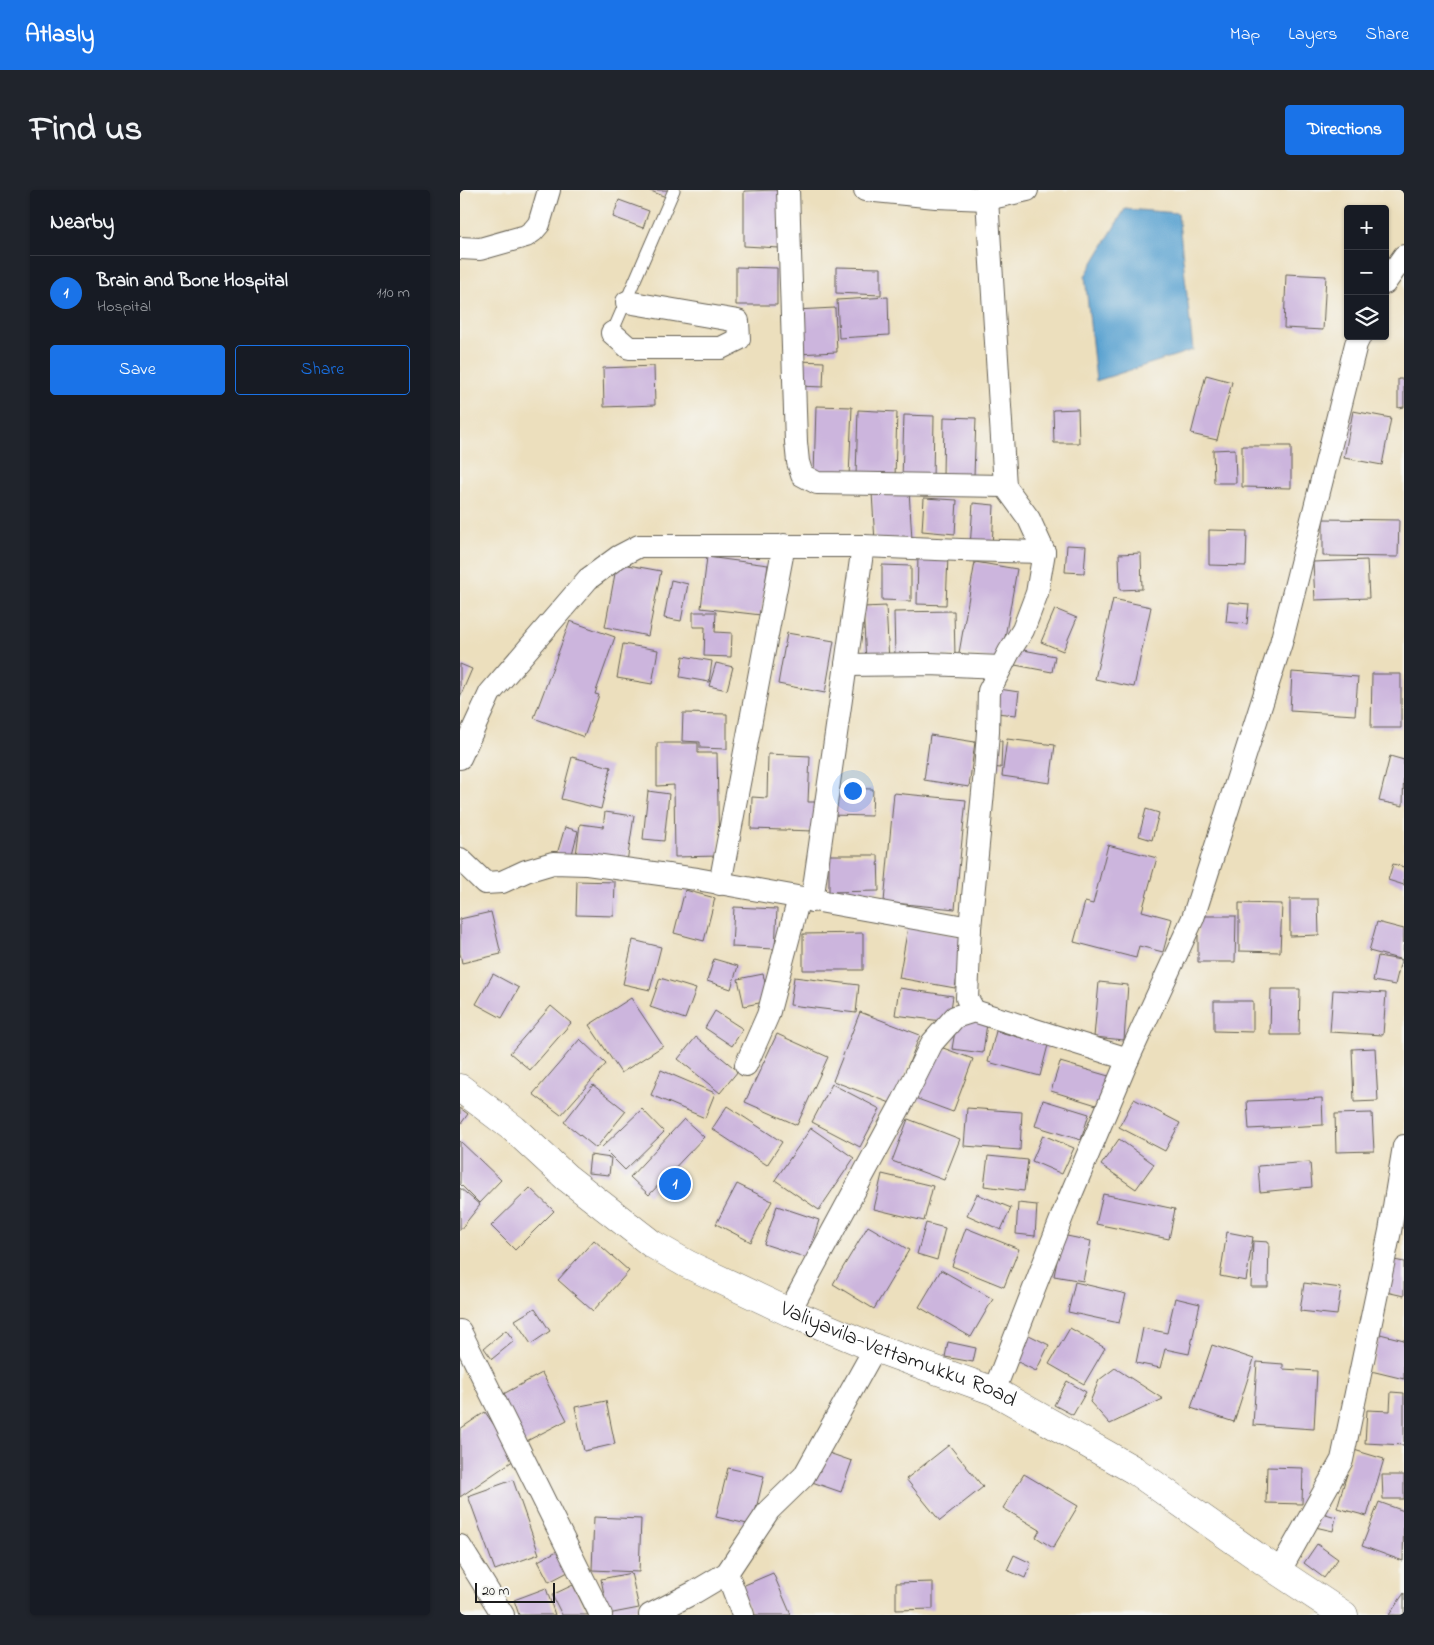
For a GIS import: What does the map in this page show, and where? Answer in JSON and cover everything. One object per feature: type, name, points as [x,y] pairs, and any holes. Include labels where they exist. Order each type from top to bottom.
[{"type":"street","points":[[460,248],[480,249],[526,236],[539,224],[549,190]]},
{"type":"street","points":[[788,190],[796,442],[798,462],[802,475],[817,483],[1005,486]]},
{"type":"street","points":[[865,190],[987,199],[1027,190]]},
{"type":"street","points":[[974,1011],[967,998],[970,928],[987,752],[989,691],[1023,630],[1037,593],[1044,552],[1028,519],[1005,486],[987,199]]},
{"type":"street","points":[[1389,277],[1404,256]]},
{"type":"street","points":[[612,333],[629,348],[721,348],[739,339],[738,321],[627,302]]},
{"type":"street","points":[[994,1391],[1067,1204],[1128,1059],[1193,918],[1281,643],[1358,340]]},
{"type":"street","points":[[720,884],[784,545]]},
{"type":"street","points":[[460,758],[490,693],[588,579],[618,557],[639,546],[864,546],[1044,552]]},
{"type":"street","points":[[746,1065],[768,1015],[806,899],[846,665],[864,546]]},
{"type":"street","points":[[846,665],[929,664],[1001,667]]},
{"type":"street","points":[[460,859],[485,883],[502,882],[553,862],[588,864],[720,884],[970,928]]},
{"type":"street","points":[[789,1312],[903,1101],[932,1043],[956,1017],[974,1011],[1128,1059]]},
{"type":"street","name":"Valiyavila-Vettamukku Road","points":[[460,1088],[514,1129],[566,1177],[652,1244],[686,1264],[789,1312],[875,1348],[994,1391],[1134,1470],[1279,1572],[1326,1610]]},
{"type":"street","points":[[1279,1572],[1342,1460],[1390,1231],[1404,1146]]},
{"type":"street","points":[[460,1331],[601,1615]]},
{"type":"street","points":[[650,1615],[727,1573],[769,1510],[804,1476],[875,1348]]},
{"type":"street","points":[[460,1546],[503,1615]]},
{"type":"street","points":[[727,1573],[743,1615]]},
{"type":"lane","points":[[612,333],[674,190]]},
{"type":"water","points":[[1125,209],[1178,213],[1193,350],[1096,381],[1085,276]]},
{"type":"building","points":[[648,190],[669,190],[666,197]]},
{"type":"building","points":[[780,190],[779,248],[744,246],[744,191]]},
{"type":"building","points":[[619,200],[649,211],[643,228],[613,217]]},
{"type":"building","points":[[736,267],[777,268],[777,305],[736,305]]},
{"type":"building","points":[[836,267],[881,268],[881,295],[836,293]]},
{"type":"building","points":[[1286,274],[1326,276],[1323,330],[1284,328]]},
{"type":"building","points":[[888,297],[889,335],[839,338],[837,300]]},
{"type":"building","points":[[835,308],[837,352],[797,354],[795,310]]},
{"type":"building","points":[[799,361],[824,362],[823,387],[798,386]]},
{"type":"building","points":[[654,366],[655,405],[604,407],[603,368]]},
{"type":"building","points":[[1206,375],[1232,382],[1217,440],[1191,434]]},
{"type":"building","points":[[1398,379],[1404,379],[1404,407],[1398,408]]},
{"type":"building","points":[[816,406],[852,407],[849,477],[814,476]]},
{"type":"building","points":[[1078,409],[1079,443],[1054,443],[1053,410]]},
{"type":"building","points":[[858,410],[897,412],[895,477],[856,475]]},
{"type":"building","points":[[1353,411],[1391,418],[1382,465],[1344,458]]},
{"type":"building","points":[[904,415],[934,416],[933,480],[902,479]]},
{"type":"building","points":[[944,417],[976,418],[974,476],[943,475]]},
{"type":"building","points":[[1242,446],[1291,446],[1291,488],[1242,487]]},
{"type":"building","points":[[1235,449],[1236,483],[1214,483],[1213,450]]},
{"type":"building","points":[[909,490],[912,540],[875,542],[872,493]]},
{"type":"building","points":[[924,498],[957,500],[955,534],[922,531]]},
{"type":"building","points":[[973,503],[994,505],[992,549],[970,548]]},
{"type":"building","points":[[1323,519],[1399,520],[1398,557],[1323,556]]},
{"type":"building","points":[[1209,530],[1247,531],[1246,566],[1209,565]]},
{"type":"building","points":[[1067,545],[1086,546],[1084,573],[1065,572]]},
{"type":"building","points":[[1141,553],[1142,589],[1120,590],[1119,554]]},
{"type":"building","points":[[918,555],[948,556],[946,605],[917,604]]},
{"type":"building","points":[[707,557],[768,565],[761,615],[701,608]]},
{"type":"building","points":[[1367,560],[1369,598],[1315,600],[1313,562]]},
{"type":"building","points":[[975,562],[1017,569],[1001,660],[959,653]]},
{"type":"building","points":[[617,563],[661,571],[648,636],[605,627]]},
{"type":"building","points":[[882,565],[911,566],[911,601],[882,600]]},
{"type":"building","points":[[671,580],[688,584],[681,621],[664,618]]},
{"type":"building","points":[[1113,599],[1151,607],[1134,687],[1095,679]]},
{"type":"building","points":[[1228,602],[1249,604],[1247,624],[1226,622]]},
{"type":"building","points":[[886,606],[889,661],[866,662],[863,607]]},
{"type":"building","points":[[1055,609],[1077,618],[1063,651],[1041,642]]},
{"type":"building","points":[[954,611],[955,656],[895,657],[894,612]]},
{"type":"building","points":[[693,612],[716,612],[715,632],[732,633],[731,657],[704,656],[705,627],[693,627]]},
{"type":"building","points":[[570,621],[615,637],[595,694],[599,695],[584,737],[534,718]]},
{"type":"building","points":[[787,633],[834,641],[825,693],[778,684]]},
{"type":"building","points":[[623,644],[658,650],[652,684],[617,678]]},
{"type":"building","points":[[1018,649],[1055,656],[1052,672],[1015,665]]},
{"type":"building","points":[[683,656],[712,661],[709,682],[680,677]]},
{"type":"building","points":[[716,663],[733,667],[727,690],[709,686]]},
{"type":"building","points":[[460,664],[472,669],[460,697]]},
{"type":"building","points":[[1292,672],[1358,677],[1355,715],[1290,711]]},
{"type":"building","points":[[1372,674],[1401,674],[1401,728],[1371,728]]},
{"type":"building","points":[[999,689],[1019,692],[1016,715],[996,713]]},
{"type":"building","points":[[683,713],[727,714],[727,749],[700,748],[700,742],[682,741]]},
{"type":"building","points":[[930,735],[975,742],[969,787],[924,780]]},
{"type":"building","points":[[1007,739],[1055,745],[1050,783],[1002,776]]},
{"type":"building","points":[[989,741],[1002,741],[1001,768],[988,767]]},
{"type":"building","points":[[657,743],[698,743],[698,753],[717,753],[719,856],[675,857],[674,785],[657,786]]},
{"type":"building","points":[[768,754],[810,756],[808,802],[815,802],[814,831],[751,829],[752,797],[767,798]]},
{"type":"building","points":[[1390,756],[1404,760],[1403,806],[1379,801]]},
{"type":"building","points":[[572,757],[611,767],[601,809],[561,799]]},
{"type":"building","points":[[830,788],[873,789],[872,816],[829,815]]},
{"type":"building","points":[[648,791],[669,794],[664,841],[643,839]]},
{"type":"building","points":[[894,793],[966,800],[955,909],[884,902]]},
{"type":"building","points":[[1146,809],[1159,813],[1152,840],[1139,836]]},
{"type":"building","points":[[605,812],[634,816],[627,862],[576,855],[580,824],[603,827]]},
{"type":"building","points":[[565,827],[578,831],[571,858],[557,854]]},
{"type":"building","points":[[1108,845],[1157,858],[1142,911],[1172,919],[1163,952],[1139,946],[1136,958],[1074,942],[1085,902],[1093,904]]},
{"type":"building","points":[[829,855],[878,855],[879,891],[829,892]]},
{"type":"building","points":[[1393,864],[1404,867],[1404,885],[1388,880]]},
{"type":"building","points":[[577,881],[615,882],[614,916],[576,915]]},
{"type":"building","points":[[685,890],[715,898],[704,941],[674,933]]},
{"type":"building","points":[[1290,899],[1318,899],[1319,935],[1290,936]]},
{"type":"building","points":[[1239,903],[1282,904],[1280,952],[1239,951]]},
{"type":"building","points":[[734,907],[777,909],[775,949],[732,947]]},
{"type":"building","points":[[491,912],[501,954],[462,963],[460,953],[460,919]]},
{"type":"building","points":[[1198,916],[1236,916],[1235,962],[1198,962]]},
{"type":"building","points":[[1377,922],[1404,929],[1403,960],[1369,951]]},
{"type":"building","points":[[908,927],[964,937],[955,988],[899,978]]},
{"type":"building","points":[[863,933],[863,970],[803,970],[803,934]]},
{"type":"building","points":[[633,940],[661,947],[650,990],[623,984]]},
{"type":"building","points":[[1378,956],[1401,960],[1395,985],[1373,981]]},
{"type":"building","points":[[714,959],[738,966],[731,989],[707,981]]},
{"type":"building","points":[[493,974],[519,988],[502,1018],[476,1004]]},
{"type":"building","points":[[763,974],[769,1001],[744,1006],[738,979]]},
{"type":"building","points":[[794,977],[859,985],[856,1013],[790,1005]]},
{"type":"building","points":[[660,978],[696,989],[685,1019],[650,1007]]},
{"type":"building","points":[[1099,982],[1128,985],[1124,1040],[1094,1037]]},
{"type":"building","points":[[899,988],[953,996],[949,1022],[895,1015]]},
{"type":"building","points":[[1271,989],[1300,989],[1299,1035],[1270,1035]]},
{"type":"building","points":[[1333,990],[1386,993],[1383,1035],[1330,1032]]},
{"type":"building","points":[[631,998],[663,1046],[621,1073],[589,1025]]},
{"type":"building","points":[[1214,1001],[1253,1001],[1253,1032],[1214,1031]]},
{"type":"building","points":[[551,1006],[571,1023],[530,1070],[510,1053]]},
{"type":"building","points":[[715,1011],[743,1029],[732,1046],[705,1028]]},
{"type":"building","points":[[860,1012],[920,1035],[893,1104],[833,1081]]},
{"type":"building","points":[[957,1019],[987,1023],[983,1053],[952,1049]]},
{"type":"building","points":[[996,1031],[1048,1045],[1040,1076],[988,1062]]},
{"type":"building","points":[[777,1034],[828,1057],[797,1125],[745,1102]]},
{"type":"building","points":[[696,1037],[738,1071],[720,1093],[678,1059]]},
{"type":"building","points":[[580,1039],[606,1064],[561,1115],[533,1094]]},
{"type":"building","points":[[935,1045],[973,1059],[953,1112],[915,1098]]},
{"type":"building","points":[[1375,1048],[1378,1101],[1354,1102],[1352,1049]]},
{"type":"building","points":[[1060,1062],[1112,1077],[1103,1107],[1051,1091]]},
{"type":"building","points":[[661,1070],[715,1093],[705,1118],[651,1095]]},
{"type":"building","points":[[832,1084],[880,1109],[860,1147],[812,1122]]},
{"type":"building","points":[[593,1085],[626,1111],[596,1148],[564,1122]]},
{"type":"building","points":[[1322,1098],[1323,1125],[1249,1129],[1247,1101]]},
{"type":"building","points":[[1134,1099],[1180,1123],[1165,1151],[1119,1127]]},
{"type":"building","points":[[1043,1100],[1089,1114],[1081,1140],[1035,1126]]},
{"type":"building","points":[[727,1106],[782,1142],[767,1165],[712,1129]]},
{"type":"building","points":[[460,1108],[468,1114],[460,1125]]},
{"type":"building","points":[[967,1108],[1022,1112],[1020,1150],[964,1146]]},
{"type":"building","points":[[642,1109],[664,1132],[625,1170],[602,1147]]},
{"type":"building","points":[[1372,1113],[1374,1151],[1336,1152],[1335,1114]]},
{"type":"building","points":[[684,1119],[704,1137],[649,1195],[630,1177]]},
{"type":"building","points":[[908,1119],[960,1139],[944,1180],[892,1161]]},
{"type":"building","points":[[811,1128],[854,1158],[819,1210],[775,1180]]},
{"type":"building","points":[[1043,1135],[1074,1148],[1062,1174],[1032,1161]]},
{"type":"building","points":[[1119,1139],[1154,1164],[1136,1189],[1101,1165]]},
{"type":"building","points":[[460,1141],[501,1180],[479,1203],[460,1184]]},
{"type":"building","points":[[590,1155],[611,1158],[609,1175],[588,1173]]},
{"type":"building","points":[[988,1156],[1028,1160],[1024,1191],[984,1186]]},
{"type":"building","points":[[1310,1162],[1312,1187],[1260,1192],[1258,1166]]},
{"type":"building","points":[[882,1174],[933,1186],[924,1221],[874,1209]]},
{"type":"building","points":[[737,1184],[772,1201],[751,1242],[716,1224]]},
{"type":"building","points":[[460,1188],[480,1205],[460,1230]]},
{"type":"building","points":[[530,1188],[554,1211],[515,1250],[491,1226]]},
{"type":"building","points":[[977,1194],[1011,1208],[1001,1230],[967,1215]]},
{"type":"building","points":[[1103,1194],[1175,1209],[1169,1239],[1096,1224]]},
{"type":"building","points":[[1018,1203],[1037,1205],[1035,1236],[1016,1234]]},
{"type":"building","points":[[777,1206],[819,1220],[807,1258],[764,1244]]},
{"type":"building","points":[[926,1223],[945,1228],[937,1260],[917,1254]]},
{"type":"building","points":[[868,1226],[909,1250],[874,1309],[833,1284]]},
{"type":"building","points":[[966,1228],[1019,1249],[1004,1287],[952,1266]]},
{"type":"building","points":[[1227,1232],[1253,1237],[1246,1281],[1220,1276]]},
{"type":"building","points":[[1062,1235],[1091,1241],[1083,1281],[1054,1276]]},
{"type":"building","points":[[594,1240],[629,1271],[593,1311],[558,1280]]},
{"type":"building","points":[[1253,1241],[1269,1242],[1268,1287],[1251,1287]]},
{"type":"building","points":[[1394,1260],[1404,1262],[1404,1296],[1386,1292]]},
{"type":"building","points":[[941,1270],[993,1299],[971,1337],[919,1307]]},
{"type":"building","points":[[1075,1282],[1126,1294],[1119,1323],[1068,1312]]},
{"type":"building","points":[[1304,1283],[1341,1288],[1337,1315],[1300,1311]]},
{"type":"building","points":[[1175,1298],[1200,1304],[1189,1354],[1165,1349],[1160,1368],[1136,1363],[1143,1328],[1167,1333]]},
{"type":"building","points":[[535,1308],[550,1331],[531,1344],[515,1320]]},
{"type":"building","points":[[1070,1328],[1105,1348],[1084,1384],[1049,1364]]},
{"type":"building","points":[[506,1330],[514,1341],[492,1359],[484,1348]]},
{"type":"building","points":[[1027,1334],[1049,1345],[1036,1371],[1014,1360]]},
{"type":"building","points":[[1380,1334],[1404,1340],[1404,1379],[1371,1371]]},
{"type":"building","points":[[948,1342],[976,1348],[973,1362],[945,1357]]},
{"type":"building","points":[[1212,1345],[1254,1359],[1234,1422],[1191,1408]]},
{"type":"building","points":[[1257,1362],[1283,1364],[1283,1369],[1317,1371],[1314,1429],[1253,1425]]},
{"type":"building","points":[[1115,1368],[1163,1399],[1110,1424],[1090,1402],[1099,1380]]},
{"type":"building","points":[[542,1373],[567,1420],[521,1444],[496,1398]]},
{"type":"building","points":[[1067,1381],[1086,1392],[1073,1415],[1054,1405]]},
{"type":"building","points":[[1391,1392],[1404,1393],[1404,1445],[1365,1443],[1367,1410],[1390,1411]]},
{"type":"building","points":[[606,1401],[615,1444],[584,1451],[575,1407]]},
{"type":"building","points":[[485,1412],[517,1458],[460,1497],[460,1429]]},
{"type":"building","points":[[949,1445],[983,1487],[940,1521],[906,1479]]},
{"type":"building","points":[[1354,1450],[1384,1459],[1367,1516],[1337,1508]]},
{"type":"building","points":[[823,1451],[852,1461],[841,1492],[812,1482]]},
{"type":"building","points":[[1267,1467],[1303,1468],[1302,1504],[1266,1503]]},
{"type":"building","points":[[728,1468],[764,1476],[752,1525],[716,1517]]},
{"type":"building","points":[[1024,1474],[1078,1506],[1053,1548],[1036,1537],[1040,1530],[1003,1508]]},
{"type":"building","points":[[1382,1475],[1404,1475],[1404,1499],[1383,1499]]},
{"type":"building","points":[[513,1480],[539,1554],[495,1570],[468,1496]]},
{"type":"building","points":[[1379,1502],[1404,1511],[1403,1561],[1362,1546]]},
{"type":"building","points":[[1319,1512],[1336,1517],[1333,1531],[1315,1527]]},
{"type":"building","points":[[594,1517],[641,1519],[639,1572],[592,1570]]},
{"type":"building","points":[[1317,1544],[1338,1559],[1324,1578],[1304,1563]]},
{"type":"building","points":[[557,1551],[568,1572],[549,1582],[538,1561]]},
{"type":"building","points":[[1014,1555],[1031,1563],[1025,1578],[1007,1570]]},
{"type":"building","points":[[631,1573],[639,1608],[608,1614],[601,1579]]},
{"type":"building","points":[[773,1573],[791,1615],[752,1615],[740,1587]]},
{"type":"building","points":[[933,1582],[933,1609],[896,1610],[896,1583]]},
{"type":"building","points":[[573,1585],[588,1615],[562,1615],[552,1595]]},
{"type":"building","points":[[546,1588],[555,1615],[519,1615],[514,1600]]},
{"type":"building","points":[[1404,1593],[1404,1615],[1389,1615]]},
{"type":"place","name":"Brain and Bone Hospital","points":[[675,1184]]}]
